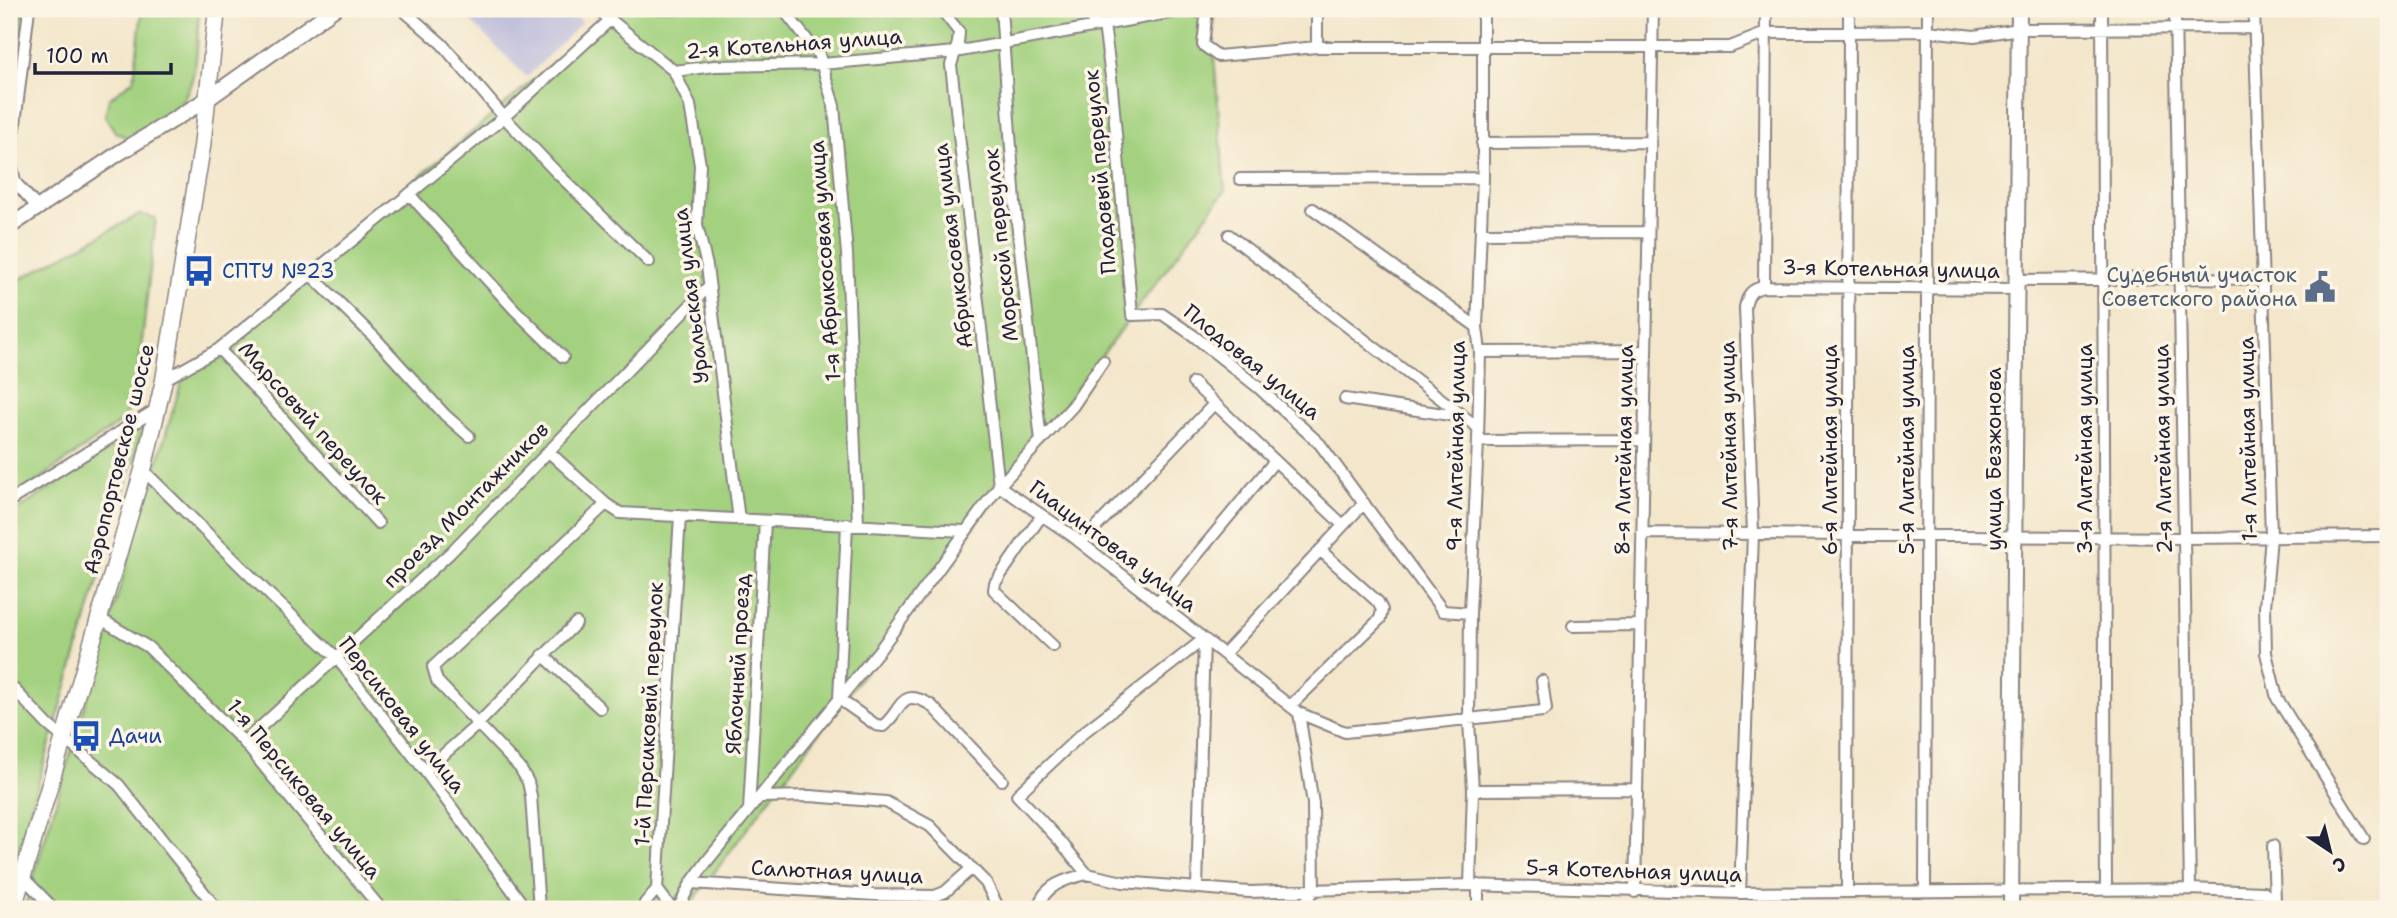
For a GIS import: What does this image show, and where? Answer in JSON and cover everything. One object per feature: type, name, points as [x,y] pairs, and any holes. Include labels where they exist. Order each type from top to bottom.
[{"type":"main road","name":"Аэропортовское шоссе","points":[[13,909],[143,470],[164,380],[185,265],[209,98],[217,9]]},
{"type":"street","points":[[29,9],[14,87],[11,172],[15,182],[38,208]]},
{"type":"street","points":[[9,227],[119,153],[209,98],[334,9]]},
{"type":"street","points":[[402,9],[442,44],[556,173],[649,262]]},
{"type":"street","points":[[597,9],[674,71]]},
{"type":"street","name":"1-я Абрикосовая улица","points":[[783,9],[819,55],[834,106],[847,254],[853,524],[839,699]]},
{"type":"street","name":"Абрикосовая улица","points":[[941,9],[959,32],[951,65],[999,486]]},
{"type":"street","name":"Морской переулок","points":[[1001,9],[1015,203],[1041,441]]},
{"type":"street","name":"Плодовый переулок","points":[[1092,9],[1111,78],[1132,315]]},
{"type":"street","points":[[1317,9],[1317,47]]},
{"type":"street","name":"9-я Литейная улица","points":[[1478,909],[1474,885],[1469,721],[1470,613],[1480,352],[1477,327],[1482,233],[1483,9]]},
{"type":"street","name":"8-я Литейная улица","points":[[1635,892],[1653,9]]},
{"type":"street","points":[[1764,287],[1766,9]]},
{"type":"street","name":"6-я Литейная улица","points":[[1847,891],[1849,9]]},
{"type":"street","name":"5-я Литейная улица","points":[[1925,891],[1928,9]]},
{"type":"street","name":"улица Безжонова","points":[[2011,909],[2019,9]]},
{"type":"street","name":"3-я Литейная улица","points":[[2102,9],[2106,890]]},
{"type":"street","name":"2-я Литейная улица","points":[[2175,9],[2190,889]]},
{"type":"street","name":"1-я Литейная улица","points":[[2254,9],[2271,536],[2265,607],[2266,653],[2277,698],[2364,839]]},
{"type":"street","name":"2-я Котельная улица","points":[[674,71],[715,66],[821,64],[955,52],[1178,11],[1207,11],[1203,45],[1218,56],[1317,47],[1730,47],[1766,33],[1928,31],[1974,36],[2019,29],[2254,28]]},
{"type":"street","points":[[164,380],[219,349],[504,117],[610,20]]},
{"type":"street","name":"Уральская улица","points":[[674,71],[690,105],[699,165],[697,225],[706,266],[739,520]]},
{"type":"street","points":[[1482,143],[1650,142]]},
{"type":"street","points":[[1240,179],[1483,178]]},
{"type":"street","points":[[409,194],[515,310],[563,357]]},
{"type":"street","points":[[1313,209],[1477,327]]},
{"type":"street","points":[[1482,233],[1648,232]]},
{"type":"street","points":[[1229,235],[1476,426]]},
{"type":"street","points":[[310,274],[377,340],[445,415],[469,436]]},
{"type":"street","name":"3-я Котельная улица","points":[[1764,287],[1927,288],[2103,279],[2263,279]]},
{"type":"street","name":"проезд Монтажников","points":[[244,742],[450,553],[708,287]]},
{"type":"street","name":"7-я Литейная улица","points":[[1740,893],[1753,534],[1745,307],[1747,295],[1754,288],[1764,287]]},
{"type":"street","name":"Плодовая улица","points":[[1132,315],[1162,314],[1259,388],[1320,444],[1443,611],[1470,613]]},
{"type":"street","name":"Марсовый переулок","points":[[219,349],[378,523]]},
{"type":"street","points":[[1480,352],[1645,351]]},
{"type":"street","points":[[678,909],[691,883],[889,638],[999,486],[1073,406],[1103,360]]},
{"type":"street","points":[[1193,383],[1343,525]]},
{"type":"street","points":[[1345,399],[1466,418]]},
{"type":"street","points":[[1081,543],[1214,404]]},
{"type":"street","points":[[9,501],[157,409]]},
{"type":"street","points":[[1478,440],[1643,440]]},
{"type":"street","points":[[548,451],[606,504],[620,513],[964,531]]},
{"type":"street","points":[[1157,603],[1274,462]]},
{"type":"street","name":"Персиковая улица","points":[[143,470],[336,657],[425,771],[526,909]]},
{"type":"street","name":"Гиацинтовая улица","points":[[999,486],[1081,543],[1295,709],[1345,732],[1469,721],[1543,711],[1546,709],[1542,681]]},
{"type":"street","points":[[1224,654],[1364,503]]},
{"type":"street","points":[[539,909],[531,796],[527,782],[520,768],[437,681],[433,667],[606,504]]},
{"type":"street","points":[[1042,515],[995,583],[994,590],[1053,646]]},
{"type":"street","name":"1-й Персиковый переулок","points":[[657,889],[680,516]]},
{"type":"street","name":"Яблочный проезд","points":[[749,810],[765,521]]},
{"type":"street","points":[[1642,533],[2184,538],[2388,536]]},
{"type":"street","points":[[1301,909],[1314,890],[1313,804],[1295,709],[1382,614],[1378,602],[1320,550]]},
{"type":"street","name":"1-я Персиковая улица","points":[[99,618],[148,647],[244,742],[381,909]]},
{"type":"street","points":[[425,771],[477,725],[576,623]]},
{"type":"street","points":[[1573,626],[1640,625]]},
{"type":"street","points":[[1038,909],[1039,902],[1053,886],[1065,879],[1087,874],[1017,795],[1083,732],[1204,639]]},
{"type":"street","name":"Гиацинтовая улица","points":[[1197,888],[1204,639]]},
{"type":"street","points":[[543,655],[600,708]]},
{"type":"street","points":[[9,684],[48,725],[118,785],[217,909]]},
{"type":"street","points":[[839,699],[876,725],[883,726],[905,699],[920,699],[931,705],[1002,780]]},
{"type":"street","points":[[1473,790],[1637,789]]},
{"type":"street","points":[[760,797],[810,796],[886,802],[930,826],[986,883],[999,909]]},
{"type":"street","points":[[2273,846],[2277,905]]},
{"type":"street","points":[[9,863],[54,909]]},
{"type":"street","name":"Салютная улица","points":[[691,883],[874,895],[935,896],[945,892],[972,868]]},
{"type":"street","name":"5-я Котельная улица","points":[[1087,874],[1123,882],[1249,892],[1474,885],[1635,892],[1740,893],[2190,889],[2263,892],[2277,905]]},
{"type":"street","points":[[644,909],[645,903],[657,889],[673,909]]},
{"type":"shaded area","points":[[464,9],[569,9],[582,22],[527,77],[461,12]]},
{"type":"green space","points":[[9,9],[24,9],[9,124]]},
{"type":"green space","points":[[142,9],[199,9],[196,59],[191,84],[179,105],[162,120],[128,138],[116,133],[105,116],[109,99],[134,79]]},
{"type":"green space","points":[[611,9],[1214,9],[1213,43],[1225,191],[687,909],[24,909],[182,380],[607,17],[613,11]]},
{"type":"green space","points":[[140,214],[156,218],[136,394],[122,421],[9,501],[9,285]]},
{"type":"green space","points":[[144,425],[9,882],[9,516]]},
{"type":"place","name":"СПТУ №23","points":[[199,271]]},
{"type":"place","name":"Судебный участок Советского района","points":[[2320,287]]},
{"type":"place","name":"Дачи","points":[[86,736]]}]
